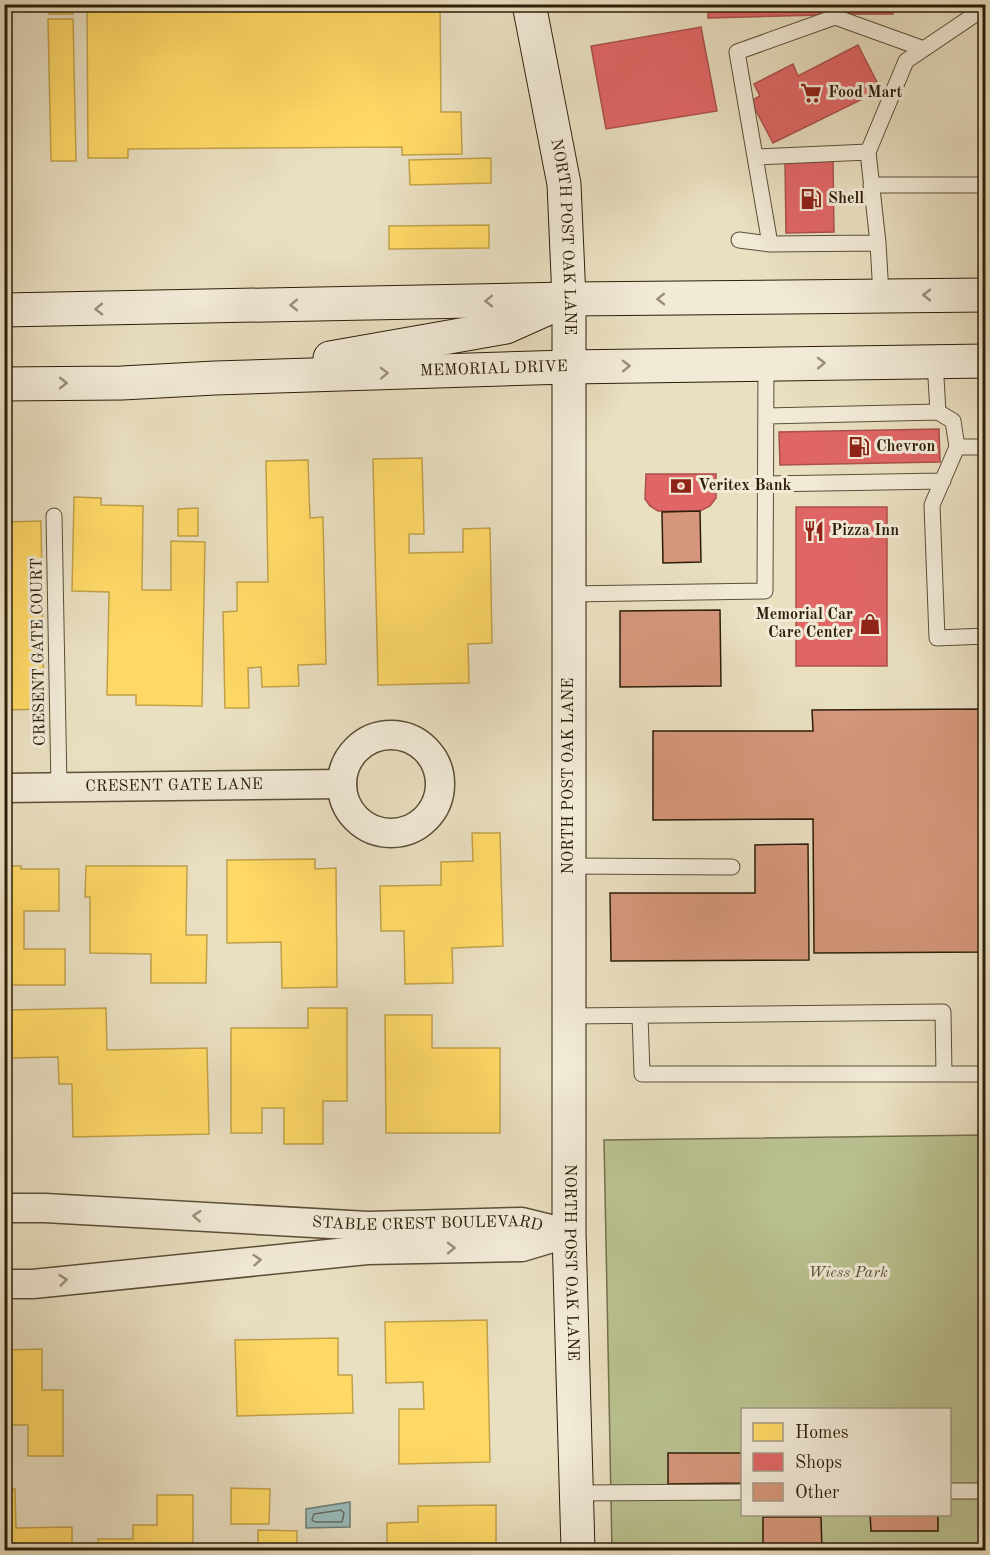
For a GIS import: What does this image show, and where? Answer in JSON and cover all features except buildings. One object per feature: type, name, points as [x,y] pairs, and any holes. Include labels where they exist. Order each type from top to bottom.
[{"type":"main road","name":"NORTH POST OAK LANE","points":[[529,4],[564,184],[569,299],[567,367],[569,1233],[578,1551]]},
{"type":"main road","points":[[4,310],[569,299],[986,295]]},
{"type":"main road","points":[[215,378],[506,327],[569,299]]},
{"type":"main road","name":"MEMORIAL DRIVE","points":[[4,384],[122,383],[567,367],[986,361]]},
{"type":"street","name":"CRESENT GATE LANE","points":[[4,788],[342,784]]},
{"type":"street","name":"STABLE CREST BOULEVARD","points":[[4,1208],[45,1208],[368,1226],[522,1222],[569,1233]]},
{"type":"street","name":"STABLE CREST BOULEVARD","points":[[4,1284],[33,1284],[367,1250],[522,1247],[569,1233]]},
{"type":"lane","points":[[880,295],[878,243],[868,152],[906,61],[986,7]]},
{"type":"lane","points":[[770,244],[737,52],[835,17],[924,49]]},
{"type":"lane","points":[[756,158],[868,152]]},
{"type":"lane","points":[[871,185],[986,185]]},
{"type":"lane","points":[[739,240],[770,244],[878,243]]},
{"type":"lane","points":[[935,361],[938,412]]},
{"type":"lane","points":[[569,594],[765,591],[766,364]]},
{"type":"lane","points":[[766,416],[938,412],[953,421],[957,447],[932,505],[937,638],[986,636]]},
{"type":"lane","points":[[957,447],[986,447]]},
{"type":"lane","points":[[765,484],[942,480]]},
{"type":"lane","name":"CRESENT GATE COURT","points":[[54,516],[59,787]]},
{"type":"lane","points":[[569,866],[732,867]]},
{"type":"lane","points":[[569,1016],[943,1012],[944,1074]]},
{"type":"lane","points":[[640,1016],[642,1074],[986,1074]]},
{"type":"lane","points":[[951,1491],[986,1491]]},
{"type":"lane","points":[[577,1493],[741,1492]]},
{"type":"green space","name":"Wiess Park","points":[[985,1135],[985,1550],[612,1550],[604,1140]]},
{"type":"water","points":[[350,1502],[350,1527],[306,1528],[306,1509]]},
{"type":"place","name":"Food Mart","points":[[811,93]]},
{"type":"place","name":"Shell","points":[[811,199]]},
{"type":"place","name":"Chevron","points":[[859,447]]},
{"type":"place","name":"Veritex Bank","points":[[681,486]]},
{"type":"place","name":"Pizza Inn","points":[[814,531]]},
{"type":"place","name":"Memorial Car Care Center","points":[[870,624]]}]
